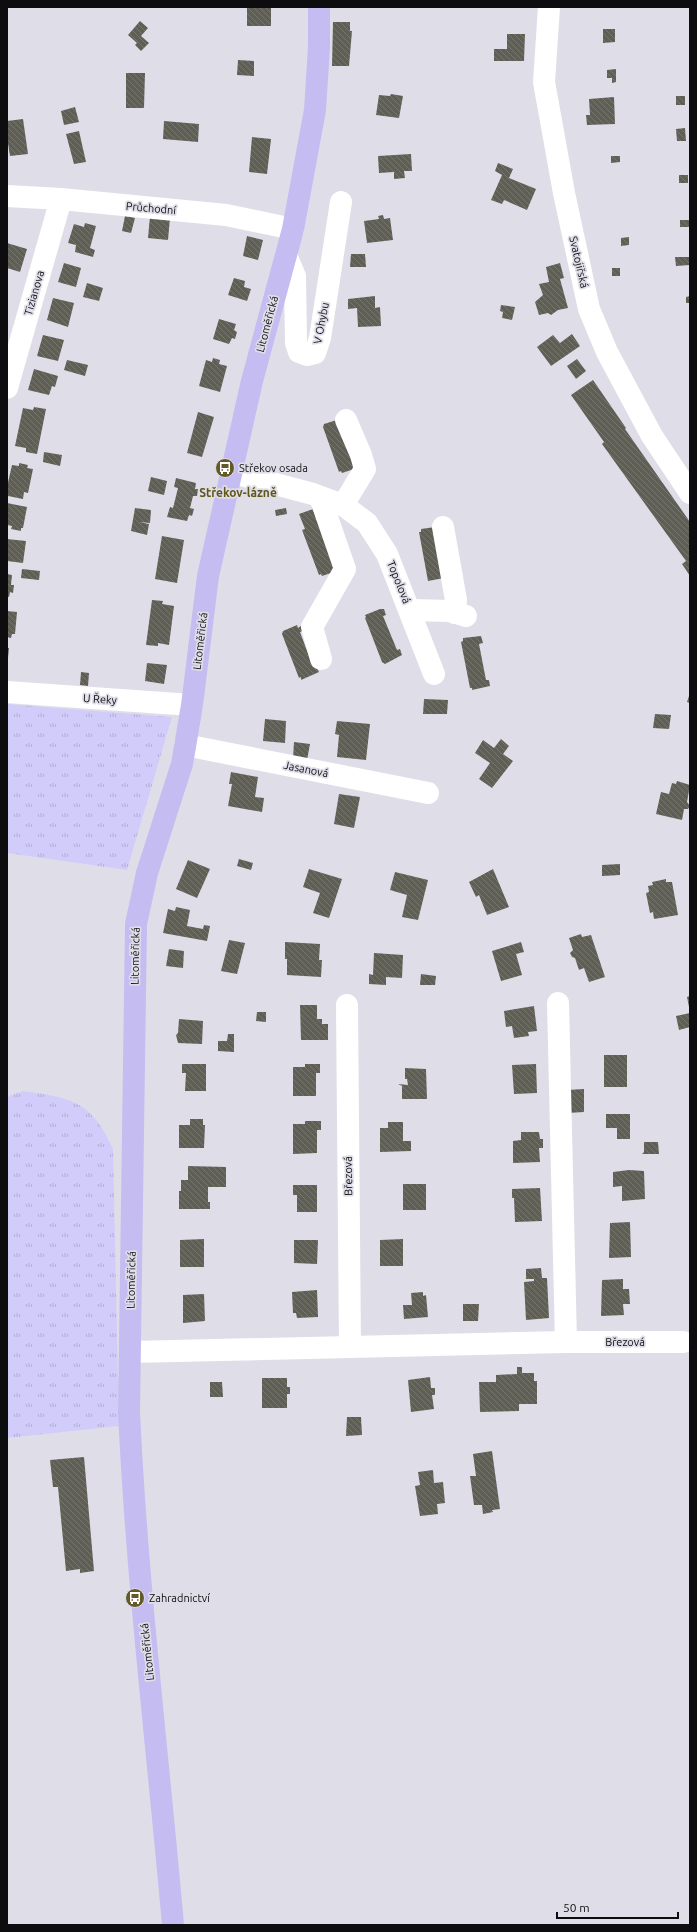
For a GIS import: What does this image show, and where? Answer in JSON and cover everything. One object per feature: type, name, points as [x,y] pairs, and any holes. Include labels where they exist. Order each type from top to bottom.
[{"type":"main road","name":"Litoměřická","points":[[173,1925],[142,1602],[132,1475],[129,1412],[136,924],[147,873],[182,764],[192,705],[208,576],[230,472],[293,229],[315,110],[319,47],[319,7]]},
{"type":"street","name":"Svatojiřská","points":[[548,7],[544,82],[564,193],[590,309],[607,352],[652,436],[690,494]]},
{"type":"street","name":"Průchodní","points":[[7,196],[61,199],[226,215],[293,229]]},
{"type":"street","name":"Tizianova","points":[[7,388],[61,199]]},
{"type":"street","name":"V Ohybu","points":[[286,255],[295,276],[296,343],[299,352],[307,355],[315,353],[320,338],[341,202]]},
{"type":"street","points":[[343,505],[365,469],[361,455],[346,420]]},
{"type":"street","name":"Topolová","points":[[230,472],[320,496],[343,505],[367,523],[387,554],[411,610],[434,674]]},
{"type":"street","points":[[320,496],[345,569],[312,627],[321,659]]},
{"type":"street","points":[[411,610],[461,615],[456,600],[444,527]]},
{"type":"street","name":"U Řeky","points":[[7,692],[192,705]]},
{"type":"street","name":"Jasanová","points":[[185,746],[428,793]]},
{"type":"street","points":[[558,1003],[566,1342]]},
{"type":"street","name":"Březová","points":[[347,1005],[350,1347]]},
{"type":"street","name":"Březová","points":[[131,1352],[566,1342],[683,1342]]},
{"type":"green space","points":[[7,704],[172,717],[127,870],[7,853]]},
{"type":"green space","points":[[23,1091],[55,1096],[68,1100],[88,1111],[105,1133],[113,1149],[119,1426],[7,1438],[7,1097]]},
{"type":"building","points":[[247,7],[271,7],[271,26],[247,26]]},
{"type":"building","points":[[140,21],[148,28],[141,36],[149,43],[141,51],[135,45],[137,43],[128,35]]},
{"type":"building","points":[[333,22],[350,22],[350,31],[352,31],[349,66],[332,66]]},
{"type":"building","points":[[603,29],[615,29],[615,42],[603,43]]},
{"type":"building","points":[[507,34],[525,34],[524,61],[494,61],[494,49],[507,49]]},
{"type":"building","points":[[238,60],[254,61],[254,76],[237,75]]},
{"type":"building","points":[[616,69],[616,82],[612,83],[612,78],[607,78],[607,70]]},
{"type":"building","points":[[126,73],[145,73],[144,108],[126,108]]},
{"type":"building","points":[[391,94],[403,96],[399,118],[376,115],[379,95],[390,96]]},
{"type":"building","points":[[676,96],[685,96],[685,105],[676,105]]},
{"type":"building","points":[[614,97],[615,124],[587,125],[586,115],[590,115],[589,99]]},
{"type":"building","points":[[75,107],[79,122],[64,125],[61,111]]},
{"type":"building","points":[[23,119],[28,154],[10,156],[7,137],[7,121]]},
{"type":"building","points":[[164,121],[199,124],[198,142],[163,139]]},
{"type":"building","points":[[685,128],[686,141],[677,141],[676,129]]},
{"type":"building","points":[[79,131],[86,162],[74,164],[66,134]]},
{"type":"building","points":[[252,137],[271,139],[267,174],[249,172]]},
{"type":"building","points":[[411,154],[412,171],[404,171],[405,178],[394,179],[394,172],[379,173],[378,156]]},
{"type":"building","points":[[611,156],[620,156],[620,162],[611,163]]},
{"type":"building","points":[[498,163],[513,169],[509,178],[536,189],[527,210],[504,200],[502,204],[491,200],[502,175],[495,171]]},
{"type":"building","points":[[679,175],[688,175],[688,183],[679,183]]},
{"type":"building","points":[[383,215],[384,219],[390,218],[393,240],[367,243],[364,221],[379,219],[378,216]]},
{"type":"building","points":[[125,216],[135,218],[131,233],[122,231]]},
{"type":"building","points":[[150,216],[170,218],[168,240],[148,238]]},
{"type":"building","points":[[680,220],[690,220],[690,227],[680,227]]},
{"type":"building","points":[[85,223],[96,226],[90,248],[95,250],[93,257],[75,252],[76,245],[68,243],[74,224],[84,227]]},
{"type":"building","points":[[247,236],[263,240],[258,260],[243,256]]},
{"type":"building","points":[[629,237],[629,245],[621,246],[621,238]]},
{"type":"building","points":[[7,243],[27,249],[20,272],[7,268]]},
{"type":"building","points":[[351,254],[365,254],[366,267],[350,267]]},
{"type":"building","points":[[675,257],[690,257],[690,265],[676,266]]},
{"type":"building","points":[[64,263],[81,268],[76,287],[58,282]]},
{"type":"building","points":[[560,263],[564,278],[560,279],[568,308],[558,310],[551,315],[548,313],[539,315],[535,302],[543,295],[539,284],[549,282],[546,267]]},
{"type":"building","points":[[612,268],[620,268],[620,276],[612,276]]},
{"type":"building","points":[[234,278],[245,281],[244,287],[251,289],[247,301],[228,295]]},
{"type":"building","points":[[87,283],[103,288],[99,301],[83,297]]},
{"type":"building","points":[[375,296],[375,308],[380,307],[381,326],[358,327],[357,308],[348,309],[348,299]]},
{"type":"building","points":[[690,296],[690,303],[686,303],[686,297]]},
{"type":"building","points":[[53,298],[74,303],[68,327],[47,320]]},
{"type":"building","points":[[501,305],[515,307],[512,320],[502,318],[503,312],[500,311]]},
{"type":"building","points":[[219,319],[236,324],[234,330],[237,332],[235,339],[232,338],[229,344],[213,339]]},
{"type":"building","points":[[572,334],[580,346],[551,366],[537,347],[553,335],[560,343]]},
{"type":"building","points":[[43,335],[64,340],[58,361],[37,356]]},
{"type":"building","points":[[213,358],[220,360],[219,364],[227,366],[220,392],[199,386],[206,360],[212,362]]},
{"type":"building","points":[[577,359],[586,371],[576,379],[567,366]]},
{"type":"building","points":[[67,360],[88,365],[85,376],[64,370]]},
{"type":"building","points":[[34,369],[58,376],[55,387],[52,386],[49,395],[28,390]]},
{"type":"building","points":[[593,380],[626,428],[625,429],[690,522],[690,576],[682,564],[686,561],[602,444],[604,442],[571,395]]},
{"type":"building","points":[[34,407],[46,409],[37,454],[26,452],[26,448],[15,446],[23,408],[33,410]]},
{"type":"building","points":[[198,412],[214,417],[202,457],[187,453]]},
{"type":"building","points":[[340,419],[357,468],[342,473],[341,471],[339,472],[323,427],[324,424]]},
{"type":"building","points":[[44,452],[62,455],[60,466],[43,462]]},
{"type":"building","points":[[19,463],[28,465],[27,468],[33,469],[28,493],[24,492],[23,499],[8,496],[7,487],[12,465],[19,466]]},
{"type":"building","points":[[151,477],[167,481],[164,495],[148,491]]},
{"type":"building","points":[[176,478],[196,483],[195,489],[198,489],[197,496],[193,496],[190,508],[194,509],[192,516],[189,515],[187,521],[167,517],[170,507],[173,508],[178,488],[174,487]]},
{"type":"building","points":[[7,503],[27,507],[23,528],[21,528],[21,531],[11,529],[12,526],[7,525]]},
{"type":"building","points":[[135,508],[151,510],[150,523],[139,522],[149,524],[147,535],[131,531]]},
{"type":"building","points":[[286,508],[287,514],[276,516],[275,510]]},
{"type":"building","points":[[313,509],[337,571],[322,576],[321,574],[319,575],[302,530],[305,529],[299,514]]},
{"type":"building","points":[[435,527],[444,578],[428,581],[419,532],[421,532],[421,529]]},
{"type":"building","points":[[162,536],[184,540],[177,583],[155,579]]},
{"type":"building","points":[[7,539],[26,541],[23,563],[7,561]]},
{"type":"building","points":[[22,569],[40,571],[39,580],[21,578]]},
{"type":"building","points":[[7,574],[12,575],[11,585],[14,585],[13,593],[10,592],[9,597],[7,597]]},
{"type":"building","points":[[152,600],[163,601],[162,604],[174,606],[169,645],[158,643],[158,646],[146,645]]},
{"type":"building","points":[[380,609],[384,609],[386,615],[383,616],[397,650],[400,649],[402,655],[385,664],[382,662],[365,618],[365,615]]},
{"type":"building","points":[[7,611],[17,612],[15,634],[12,634],[11,638],[7,637]]},
{"type":"building","points":[[297,625],[298,628],[301,626],[303,631],[300,632],[313,667],[316,666],[319,672],[301,680],[282,634],[283,631]]},
{"type":"building","points":[[481,636],[483,643],[479,644],[486,680],[489,680],[490,686],[472,690],[472,688],[470,688],[461,642],[463,641],[463,638]]},
{"type":"building","points":[[7,648],[9,648],[8,658],[7,658]]},
{"type":"building","points":[[147,663],[167,665],[164,684],[145,681]]},
{"type":"building","points":[[81,672],[89,673],[88,686],[80,685]]},
{"type":"building","points":[[690,693],[690,703],[687,702]]},
{"type":"building","points":[[424,699],[448,700],[447,714],[423,714]]},
{"type":"building","points":[[655,714],[671,715],[669,729],[653,728]]},
{"type":"building","points":[[265,719],[286,721],[285,743],[263,741]]},
{"type":"building","points":[[337,721],[370,724],[366,760],[337,757],[339,735],[335,734]]},
{"type":"building","points":[[501,739],[509,746],[503,754],[513,761],[492,788],[479,779],[490,763],[475,753],[483,740],[494,748]]},
{"type":"building","points":[[294,742],[310,744],[307,760],[293,759]]},
{"type":"building","points":[[231,772],[258,777],[255,797],[264,798],[262,812],[228,806],[232,784],[229,784]]},
{"type":"building","points":[[677,781],[690,785],[687,802],[690,806],[688,809],[684,809],[682,820],[656,814],[661,792],[669,794],[672,783],[676,784]]},
{"type":"building","points":[[339,794],[360,797],[354,828],[334,824]]},
{"type":"building","points":[[239,859],[253,863],[251,870],[237,866]]},
{"type":"building","points":[[188,860],[210,869],[197,898],[176,889]]},
{"type":"building","points":[[620,864],[620,875],[602,876],[602,865]]},
{"type":"building","points":[[309,869],[342,879],[329,918],[313,913],[320,893],[303,887]]},
{"type":"building","points":[[493,869],[509,907],[487,915],[479,895],[476,897],[469,882]]},
{"type":"building","points":[[395,872],[428,880],[418,920],[402,917],[407,895],[390,890]]},
{"type":"building","points":[[666,879],[666,882],[672,882],[678,915],[654,919],[653,912],[650,913],[646,893],[649,892],[648,886],[653,885],[652,882]]},
{"type":"building","points":[[176,907],[190,910],[187,926],[203,929],[204,925],[210,926],[207,941],[163,933],[168,909],[175,911]]},
{"type":"building","points":[[581,934],[582,937],[591,935],[605,977],[589,982],[584,968],[579,970],[575,958],[572,957],[570,953],[573,950],[569,938]]},
{"type":"building","points":[[229,940],[245,943],[237,974],[221,971]]},
{"type":"building","points":[[285,942],[320,944],[319,960],[322,960],[321,977],[287,975]]},
{"type":"building","points":[[521,942],[524,952],[516,954],[522,975],[501,981],[492,951]]},
{"type":"building","points":[[169,949],[184,951],[183,968],[166,966]]},
{"type":"building","points":[[374,953],[403,955],[402,978],[386,977],[386,985],[369,984],[369,974],[373,975]]},
{"type":"building","points":[[421,974],[436,976],[435,985],[420,985]]},
{"type":"building","points":[[690,996],[690,1007],[689,1007],[687,997]]},
{"type":"building","points":[[300,1005],[317,1005],[317,1019],[322,1019],[322,1024],[328,1024],[328,1040],[301,1040]]},
{"type":"building","points":[[534,1006],[537,1031],[528,1032],[529,1036],[514,1038],[512,1026],[506,1027],[504,1011]]},
{"type":"building","points":[[257,1012],[266,1012],[266,1022],[256,1021]]},
{"type":"building","points":[[690,1013],[690,1027],[679,1030],[676,1016]]},
{"type":"building","points":[[179,1019],[203,1021],[202,1044],[178,1043],[176,1035],[178,1033]]},
{"type":"building","points":[[228,1034],[234,1034],[234,1052],[218,1051],[218,1041],[227,1041]]},
{"type":"building","points":[[604,1055],[627,1055],[627,1087],[604,1087]]},
{"type":"building","points":[[182,1064],[206,1064],[206,1091],[185,1091],[186,1073],[182,1073]]},
{"type":"building","points":[[305,1064],[320,1064],[320,1073],[316,1073],[316,1096],[293,1096],[293,1067],[305,1067]]},
{"type":"building","points":[[536,1064],[537,1093],[514,1094],[512,1065]]},
{"type":"building","points":[[405,1068],[426,1069],[427,1099],[402,1099],[402,1086],[398,1084],[408,1085],[407,1079],[405,1079]]},
{"type":"building","points":[[584,1089],[584,1112],[568,1113],[567,1090]]},
{"type":"building","points":[[606,1114],[630,1114],[630,1139],[617,1139],[617,1128],[606,1128]]},
{"type":"building","points":[[190,1119],[203,1119],[203,1125],[205,1125],[204,1148],[179,1148],[179,1125],[190,1125]]},
{"type":"building","points":[[305,1121],[321,1121],[321,1130],[317,1130],[317,1153],[293,1154],[293,1124],[305,1124]]},
{"type":"building","points":[[388,1122],[403,1122],[403,1141],[411,1141],[411,1151],[380,1152],[380,1128],[388,1128]]},
{"type":"building","points":[[521,1132],[539,1132],[540,1139],[543,1139],[543,1148],[539,1148],[540,1162],[513,1163],[513,1141],[521,1140]]},
{"type":"building","points":[[644,1142],[658,1142],[659,1154],[642,1154],[644,1152]]},
{"type":"building","points":[[188,1166],[226,1167],[226,1187],[208,1187],[208,1202],[210,1202],[210,1209],[179,1209],[179,1191],[181,1191],[181,1180],[188,1180]]},
{"type":"building","points":[[629,1170],[644,1171],[645,1199],[622,1201],[622,1186],[613,1187],[613,1172]]},
{"type":"building","points":[[403,1184],[426,1184],[426,1210],[403,1210]]},
{"type":"building","points":[[293,1185],[317,1185],[317,1212],[297,1212],[297,1195],[293,1195]]},
{"type":"building","points":[[540,1188],[542,1221],[515,1222],[512,1189]]},
{"type":"building","points":[[630,1222],[631,1257],[609,1258],[610,1223]]},
{"type":"building","points":[[204,1239],[204,1267],[180,1267],[180,1240]]},
{"type":"building","points":[[403,1239],[403,1266],[380,1266],[380,1240]]},
{"type":"building","points":[[294,1240],[318,1240],[317,1264],[294,1263]]},
{"type":"building","points":[[541,1268],[542,1278],[547,1278],[549,1318],[526,1320],[524,1282],[534,1281],[534,1279],[526,1279],[526,1269]]},
{"type":"building","points":[[623,1279],[623,1289],[629,1289],[630,1304],[623,1304],[624,1315],[601,1316],[602,1280]]},
{"type":"building","points":[[317,1290],[318,1317],[297,1318],[296,1313],[293,1313],[292,1292]]},
{"type":"building","points":[[423,1292],[423,1296],[426,1295],[428,1317],[404,1319],[403,1305],[412,1305],[411,1293]]},
{"type":"building","points":[[204,1294],[205,1321],[183,1323],[183,1295]]},
{"type":"building","points":[[463,1304],[479,1304],[478,1321],[463,1321]]},
{"type":"building","points":[[517,1367],[522,1367],[522,1373],[534,1373],[534,1381],[537,1381],[537,1404],[519,1404],[519,1411],[480,1412],[479,1382],[496,1382],[496,1375],[517,1374]]},
{"type":"building","points":[[430,1377],[431,1388],[435,1388],[435,1395],[432,1395],[434,1409],[411,1412],[408,1380]]},
{"type":"building","points":[[262,1378],[287,1378],[287,1387],[290,1387],[290,1394],[287,1394],[287,1408],[262,1408]]},
{"type":"building","points":[[210,1382],[222,1382],[223,1397],[210,1397]]},
{"type":"building","points":[[347,1417],[361,1417],[362,1435],[346,1436]]},
{"type":"building","points":[[492,1451],[500,1509],[492,1510],[493,1512],[483,1514],[482,1505],[474,1505],[470,1476],[476,1476],[473,1454]]},
{"type":"building","points":[[84,1457],[94,1571],[80,1573],[80,1569],[66,1571],[58,1487],[53,1487],[50,1460]]},
{"type":"building","points":[[433,1470],[434,1483],[443,1482],[445,1503],[437,1504],[438,1514],[420,1516],[415,1486],[420,1485],[418,1472]]},
{"type":"place","name":"Střekov osada","points":[[225,468]]},
{"type":"place","name":"Zahradnictví","points":[[135,1598]]},
{"type":"district","name":"Střekov-lázně","points":[[238,493]]}]
